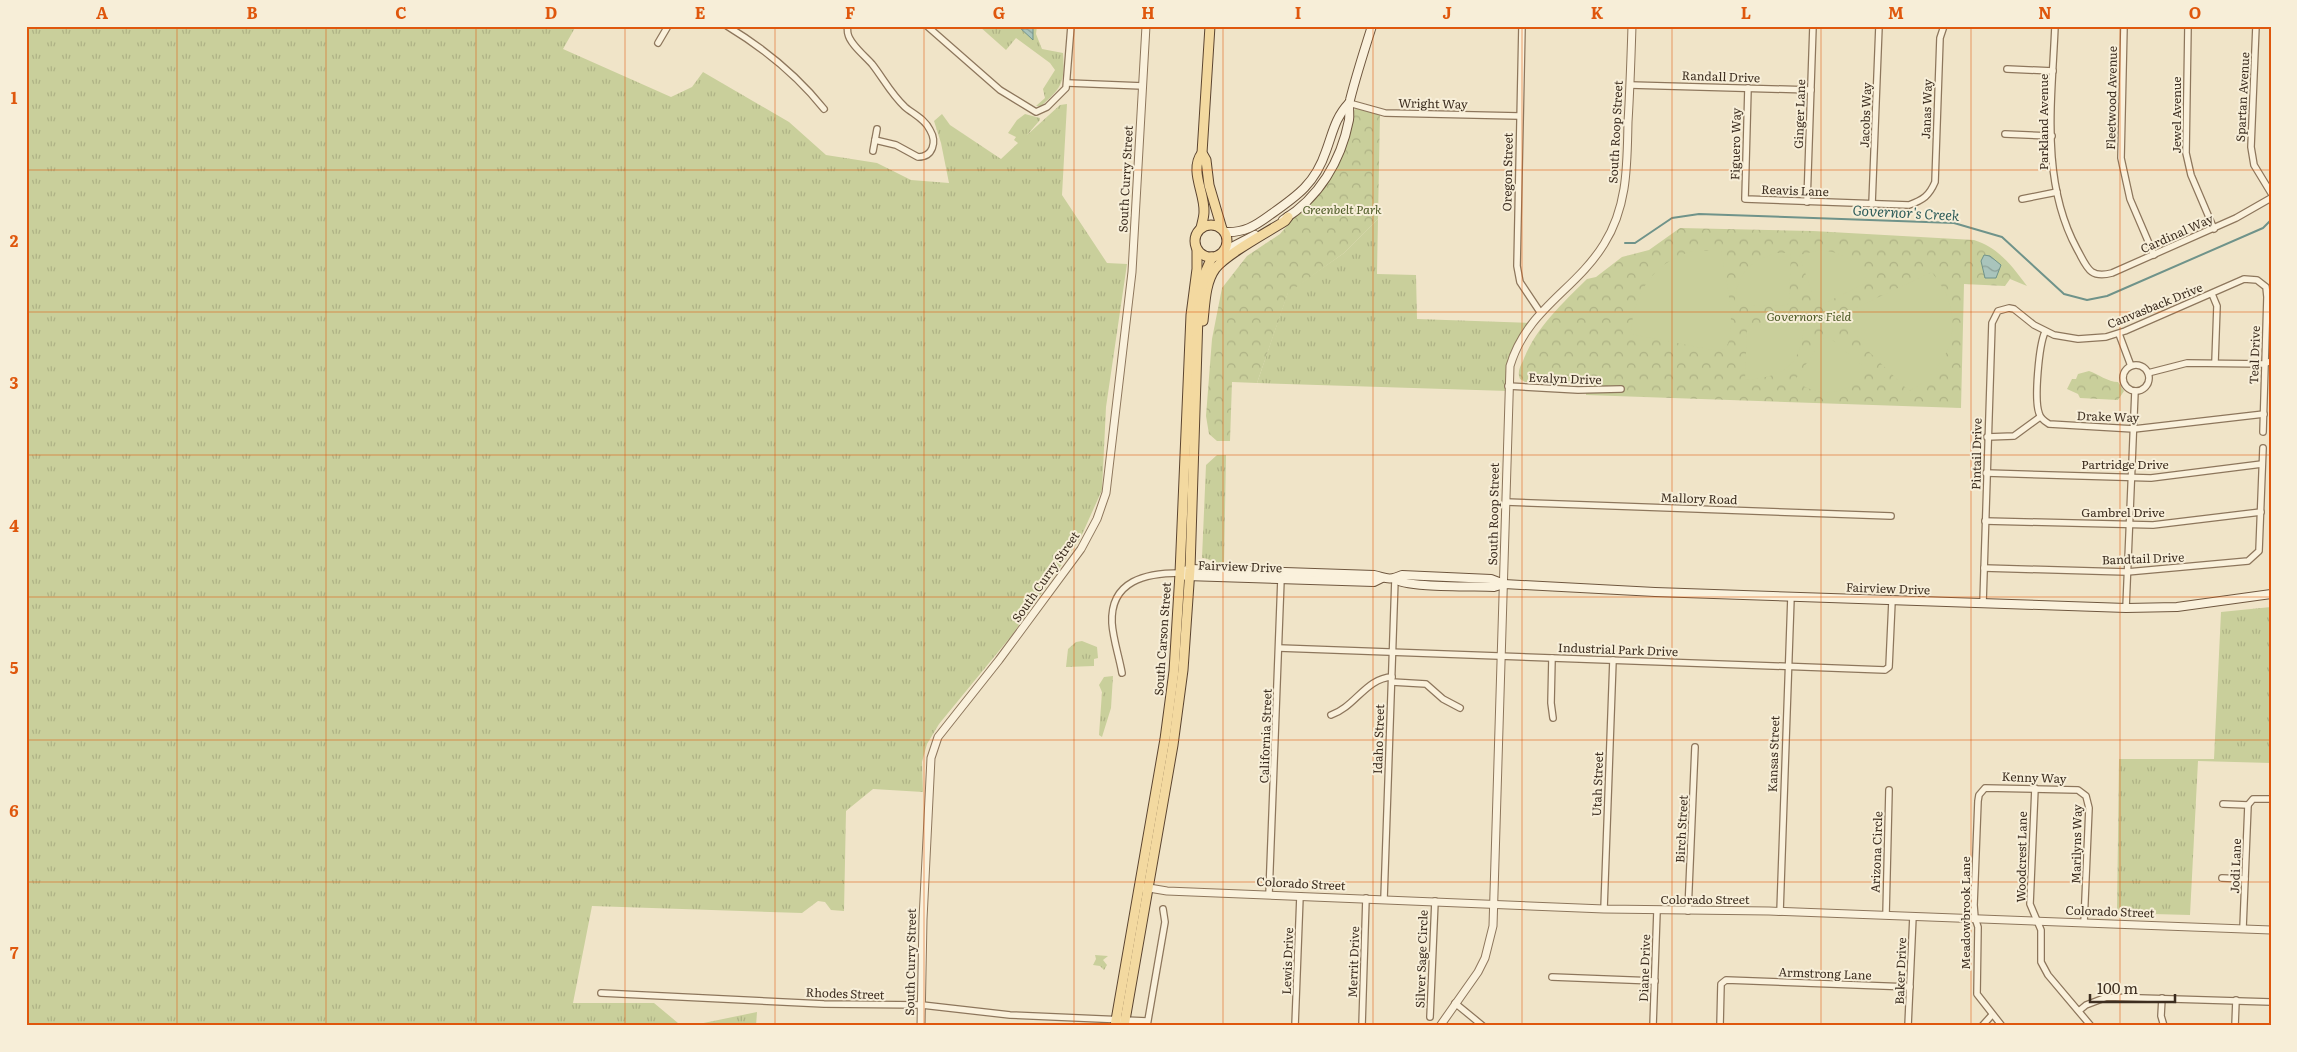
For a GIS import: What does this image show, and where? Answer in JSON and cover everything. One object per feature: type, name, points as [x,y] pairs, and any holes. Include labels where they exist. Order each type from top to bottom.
[{"type":"main road","points":[[1210,26],[1202,153],[1198,159],[1197,167],[1204,212],[1200,228],[1194,238],[1197,250],[1204,256],[1212,257],[1288,217],[1305,204],[1326,181],[1338,156],[1349,119],[1349,103],[1372,26]]},
{"type":"main road","points":[[1200,228],[1214,224],[1223,230],[1237,233],[1250,228],[1303,191],[1322,161],[1338,115],[1349,103]]},
{"type":"main road","points":[[1202,153],[1206,160],[1213,198],[1227,242],[1224,251]]},
{"type":"main road","points":[[1197,167],[1202,170],[1206,188],[1213,198]]},
{"type":"main road","points":[[1197,356],[1207,288],[1216,268],[1227,258],[1285,221],[1288,217]]},
{"type":"main road","name":"South Carson Street","points":[[1120,1022],[1144,888],[1170,710],[1187,573],[1191,315],[1197,250]]},
{"type":"main road","name":"South Carson Street","points":[[1190,446],[1201,289],[1205,270],[1212,257]]},
{"type":"main road","name":"Fairview Drive","points":[[1187,573],[1374,582],[1382,578]]},
{"type":"main road","name":"Fairview Drive","points":[[1187,573],[1374,574],[1382,578],[1395,579],[1402,583],[1494,587],[1504,584],[1892,601],[2126,608],[2176,607],[2271,594]]},
{"type":"street","points":[[658,43],[668,26]]},
{"type":"street","points":[[727,26],[738,29],[789,70],[824,109]]},
{"type":"street","points":[[848,26],[848,35],[873,66],[888,89],[905,107],[924,121],[932,133],[934,142],[933,148],[928,155],[918,157],[896,145],[875,140]]},
{"type":"street","points":[[928,26],[1000,90],[1032,111],[1039,112],[1066,88],[1068,83],[1071,26]]},
{"type":"street","name":"South Curry Street","points":[[921,1026],[930,767],[934,745],[948,722],[999,660],[1081,549],[1097,519],[1108,488],[1116,395],[1132,272],[1146,26]]},
{"type":"street","name":"Oregon Street","points":[[1522,26],[1516,266],[1520,282],[1540,312]]},
{"type":"street","name":"South Roop Street","points":[[1440,1026],[1472,982],[1485,958],[1493,926],[1510,366],[1519,342],[1540,312],[1588,265],[1604,244],[1617,218],[1627,174],[1632,26]]},
{"type":"street","name":"Ginger Lane","points":[[1807,202],[1813,26]]},
{"type":"street","name":"Jacobs Way","points":[[1872,204],[1879,26]]},
{"type":"street","name":"Janas Way","points":[[1930,193],[1935,182],[1940,38],[1943,26]]},
{"type":"street","name":"Parkland Avenue","points":[[2055,26],[2053,171],[2067,229],[2089,270]]},
{"type":"street","name":"Fleetwood Avenue","points":[[2124,26],[2121,158],[2130,198],[2154,255]]},
{"type":"street","name":"Jewel Avenue","points":[[2188,26],[2186,153],[2191,175],[2214,229]]},
{"type":"street","name":"Spartan Avenue","points":[[2256,26],[2251,147],[2254,164],[2271,193]]},
{"type":"street","points":[[2007,69],[2053,71]]},
{"type":"street","points":[[1068,83],[1142,86]]},
{"type":"street","name":"Randall Drive","points":[[1630,84],[1811,90]]},
{"type":"street","name":"Figuero Way","points":[[1745,200],[1748,88]]},
{"type":"street","name":"Wright Way","points":[[1349,103],[1385,113],[1519,116]]},
{"type":"street","points":[[873,150],[877,129]]},
{"type":"street","points":[[2005,134],[2052,136]]},
{"type":"street","points":[[2022,199],[2057,192]]},
{"type":"street","name":"Reavis Lane","points":[[1745,200],[1909,205],[1922,201],[1930,193]]},
{"type":"street","name":"Cardinal Way","points":[[2089,270],[2104,276],[2214,229],[2271,198]]},
{"type":"street","name":"Canvasback Drive","points":[[2002,309],[2014,309],[2045,332],[2078,339],[2099,338],[2119,334],[2244,279],[2252,278],[2260,282]]},
{"type":"street","name":"Teal Drive","points":[[2260,282],[2266,287],[2267,297],[2263,432]]},
{"type":"street","points":[[2212,294],[2216,306],[2215,362]]},
{"type":"street","name":"Pintail Drive","points":[[1983,604],[1992,323],[1995,315],[2002,309]]},
{"type":"street","points":[[1987,437],[2014,436],[2040,417],[2038,411],[2040,350],[2045,332]]},
{"type":"street","points":[[2119,334],[2131,366]]},
{"type":"street","points":[[2148,373],[2187,363],[2264,364],[2271,361]]},
{"type":"street","points":[[2264,364],[2271,368]]},
{"type":"street","points":[[2135,392],[2127,388],[2122,380],[2124,372],[2131,366],[2142,367],[2148,373]]},
{"type":"street","points":[[2135,392],[2146,386],[2148,373]]},
{"type":"street","name":"Evalyn Drive","points":[[1508,386],[1578,390],[1621,389]]},
{"type":"street","points":[[2126,608],[2135,392]]},
{"type":"street","name":"Drake Way","points":[[2040,417],[2049,424],[2054,425],[2134,429],[2264,414]]},
{"type":"street","points":[[2261,512],[2263,448]]},
{"type":"street","name":"Partridge Drive","points":[[1986,473],[2151,478],[2262,464]]},
{"type":"street","name":"Mallory Road","points":[[1506,502],[1891,516]]},
{"type":"street","name":"Gambrel Drive","points":[[1985,520],[2153,525],[2261,512]]},
{"type":"street","name":"Bandtail Drive","points":[[1984,568],[2128,572],[2248,561],[2259,551],[2261,512]]},
{"type":"street","points":[[1122,672],[1112,623],[1114,607],[1118,597],[1128,584],[1143,576],[1158,573],[1187,573]]},
{"type":"street","name":"California Street","points":[[1269,894],[1281,579]]},
{"type":"street","name":"Idaho Street","points":[[1384,899],[1395,579]]},
{"type":"street","name":"Kansas Street","points":[[1780,912],[1787,666],[1791,597]]},
{"type":"street","name":"Industrial Park Drive","points":[[1279,648],[1888,668],[1891,648],[1892,601]]},
{"type":"street","points":[[1552,658],[1551,703],[1553,718]]},
{"type":"street","name":"Utah Street","points":[[1604,909],[1613,660]]},
{"type":"street","points":[[1331,715],[1346,707],[1375,681],[1392,679],[1426,684],[1443,699],[1460,708]]},
{"type":"street","name":"Birch Street","points":[[1688,911],[1696,747]]},
{"type":"street","name":"Kenny Way","points":[[1981,792],[1991,786],[2078,790],[2086,796]]},
{"type":"street","name":"Woodcrest Lane","points":[[2035,788],[2030,904],[2041,930],[2040,957],[2043,968],[2080,1010],[2091,1026]]},
{"type":"street","name":"Arizona Circle","points":[[1886,915],[1889,790]]},
{"type":"street","name":"Meadowbrook Lane","points":[[1981,792],[1978,802],[1975,918],[1978,927],[1977,994],[2002,1026]]},
{"type":"street","name":"Marilyns Way","points":[[2084,922],[2089,808],[2086,796]]},
{"type":"street","points":[[2223,804],[2248,805],[2253,799],[2271,800]]},
{"type":"street","name":"Jodi Lane","points":[[2243,928],[2248,805]]},
{"type":"street","points":[[2222,878],[2245,880]]},
{"type":"street","name":"Colorado Street","points":[[1144,888],[1604,909],[1886,915],[2271,930]]},
{"type":"street","name":"Lewis Drive","points":[[1295,1026],[1300,896]]},
{"type":"street","name":"Merrit Drive","points":[[1362,1026],[1366,898]]},
{"type":"street","name":"Silver Sage Circle","points":[[1430,1017],[1435,901]]},
{"type":"street","points":[[1147,1023],[1165,922],[1163,909]]},
{"type":"street","name":"Diane Drive","points":[[1653,1026],[1657,910]]},
{"type":"street","name":"Baker Drive","points":[[1908,1026],[1913,916]]},
{"type":"street","points":[[1552,977],[1655,981]]},
{"type":"street","name":"Armstrong Lane","points":[[1720,1026],[1721,984],[1726,980],[1910,987]]},
{"type":"street","name":"Rhodes Street","points":[[601,993],[824,1004],[922,1005],[1010,1015],[1147,1023]]},
{"type":"street","points":[[2080,1010],[2086,1005],[2107,997],[2271,1002]]},
{"type":"street","points":[[2162,998],[2161,1016],[2164,1026]]},
{"type":"street","points":[[2235,1026],[2236,1000]]},
{"type":"street","points":[[1455,1003],[1483,1026]]},
{"type":"street","points":[[1982,1026],[1992,1015]]},
{"type":"green space","points":[[26,26],[576,26],[563,49],[671,97],[692,87],[703,72],[789,122],[826,155],[877,163],[911,180],[949,183],[941,143],[934,121],[942,114],[950,125],[1001,159],[1018,143],[1014,140],[1016,137],[1008,133],[1017,120],[1025,114],[1040,118],[1027,135],[1060,105],[1067,104],[1062,195],[1107,263],[1127,264],[1106,407],[1102,490],[1080,539],[1012,635],[939,724],[927,744],[922,762],[923,792],[873,789],[846,811],[844,911],[831,910],[825,902],[818,901],[802,913],[592,906],[573,1003],[654,1003],[678,1023],[694,1025],[757,1012],[756,1026],[26,1026]]},
{"type":"green space","points":[[979,26],[1018,26],[1033,40],[1033,27],[1037,26],[1036,34],[1042,49],[1063,53],[1061,84],[1054,94],[1041,106],[1036,106],[1045,98],[1043,89],[1055,70],[1050,63],[1016,38],[1006,50]]},
{"type":"green space","name":"Greenbelt Park","points":[[1357,106],[1380,113],[1378,219],[1344,253],[1288,293],[1257,383],[1232,382],[1230,441],[1217,441],[1209,434],[1206,416],[1212,339],[1222,288],[1247,256],[1280,234],[1326,181],[1349,119]]},
{"type":"green space","points":[[1378,219],[1377,274],[1416,275],[1417,319],[1530,323],[1513,356],[1508,391],[1257,383],[1288,292],[1344,253]]},
{"type":"green space","name":"Governors Field","points":[[1680,228],[1813,231],[1974,240],[1983,243],[1998,253],[2027,286],[2010,279],[2005,286],[1964,284],[1961,408],[1586,395],[1586,384],[1525,382],[1520,379],[1520,367],[1535,337],[1550,317],[1587,279],[1596,277],[1622,257],[1649,250]]},
{"type":"green space","points":[[1821,250],[1836,253],[1849,259],[1868,282],[1821,305],[1816,304],[1799,255]]},
{"type":"green space","points":[[1693,251],[1721,251],[1731,316],[1729,340],[1725,349],[1718,351],[1631,334],[1636,306],[1648,282],[1667,263]]},
{"type":"green space","points":[[1777,253],[1791,253],[1789,302],[1787,305],[1735,306],[1737,287],[1746,271],[1759,260]]},
{"type":"green space","points":[[1932,272],[1943,288],[1952,313],[1951,340],[1940,364],[1921,383],[1909,391],[1864,347],[1849,323],[1849,311]]},
{"type":"green space","points":[[1751,324],[1804,326],[1799,351],[1788,367],[1770,376],[1745,380],[1747,327]]},
{"type":"green space","points":[[1829,337],[1868,370],[1853,385],[1834,392],[1824,392],[1804,386],[1795,380],[1824,338]]},
{"type":"green space","points":[[2089,371],[2118,382],[2124,391],[2118,400],[2080,398],[2078,394],[2067,389],[2072,379],[2076,379],[2078,374]]},
{"type":"green space","points":[[1217,455],[1226,455],[1224,565],[1202,558],[1206,465]]},
{"type":"green space","points":[[2271,607],[2271,763],[2198,761],[2190,915],[2117,913],[2119,759],[2214,759],[2221,612]]},
{"type":"green space","points":[[1082,641],[1097,647],[1098,658],[1094,659],[1094,666],[1066,667],[1068,649],[1076,642]]},
{"type":"green space","points":[[1113,676],[1111,708],[1102,737],[1099,735],[1102,692],[1099,685],[1104,677]]},
{"type":"green space","points":[[1095,955],[1108,956],[1103,960],[1107,965],[1104,970],[1100,966],[1093,965],[1096,959]]},
{"type":"water","points":[[1018,26],[1033,26],[1033,40]]},
{"type":"water","points":[[1984,255],[1990,256],[2001,265],[1996,278],[1985,278],[1981,261]]},
{"type":"waterway","name":"Governor's Creek","points":[[1625,243],[1635,243],[1672,218],[1699,214],[1954,223],[2002,237],[2064,294],[2087,300],[2107,296],[2263,228],[2271,220]]}]
